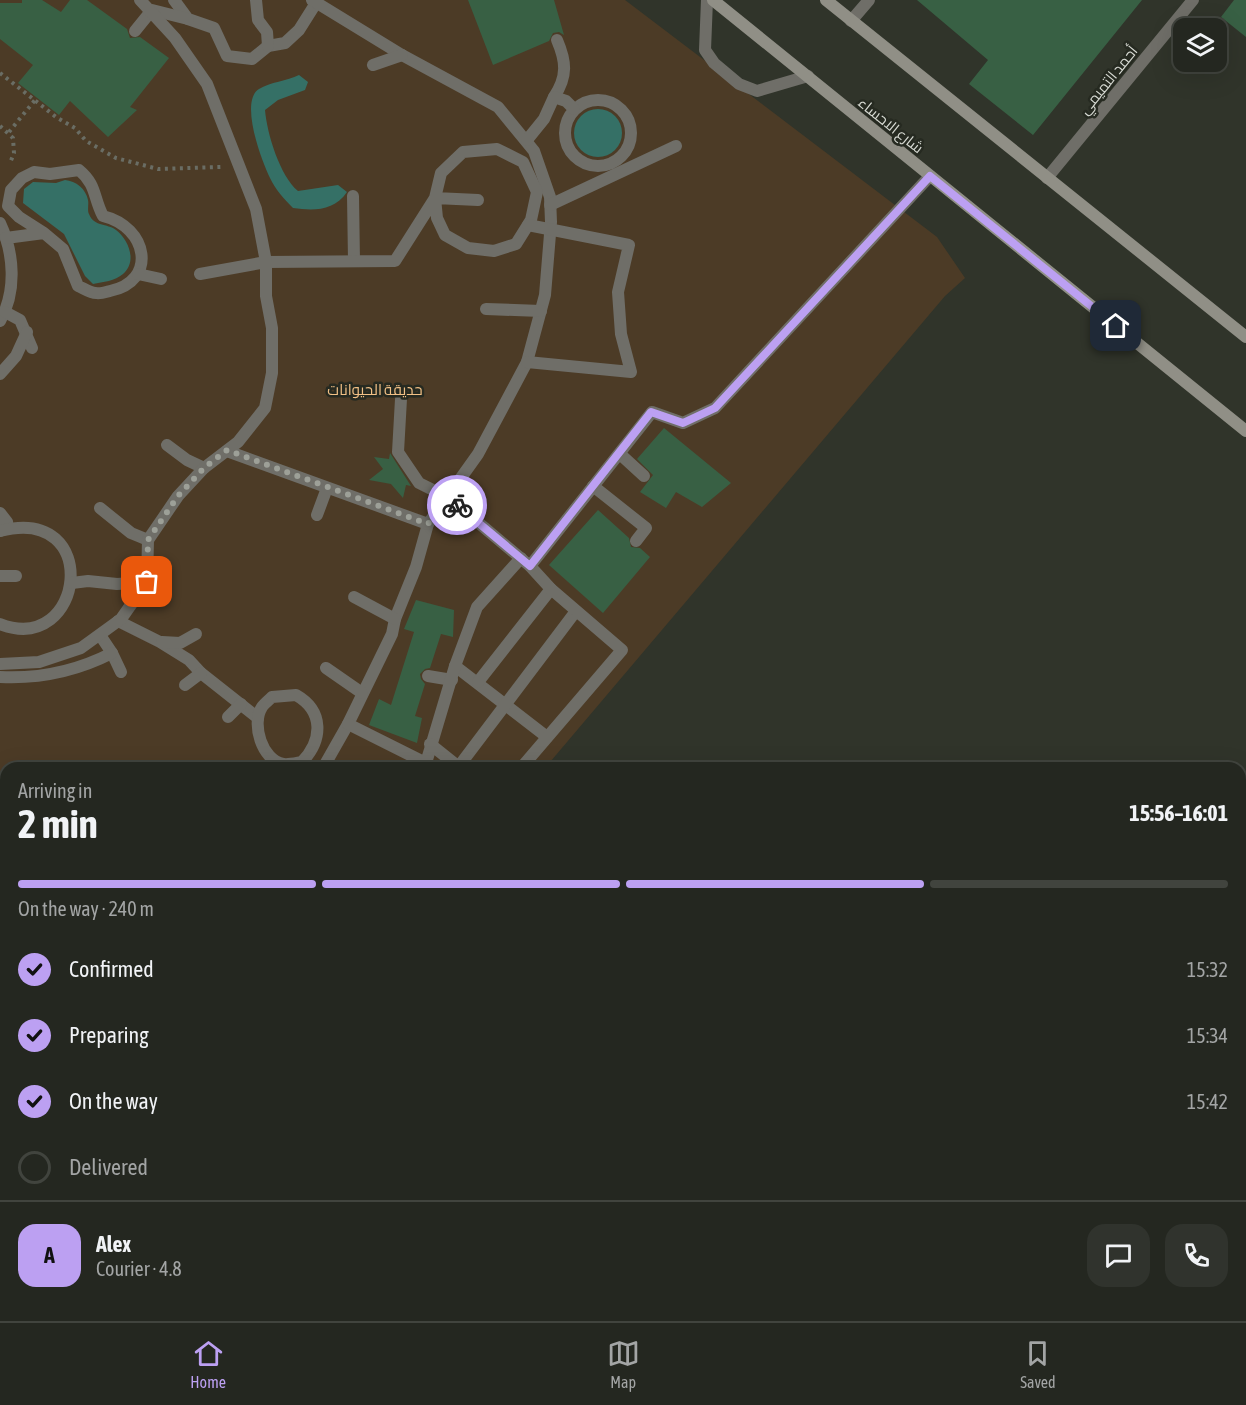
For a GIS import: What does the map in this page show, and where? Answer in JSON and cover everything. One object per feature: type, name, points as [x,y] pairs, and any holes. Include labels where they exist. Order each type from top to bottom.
[{"type":"main road","name":"شارع الاحساء","points":[[713,0],[1246,431]]},
{"type":"main road","points":[[826,0],[1246,337]]},
{"type":"street","points":[[0,664],[39,662],[81,648],[118,621],[147,582],[148,540],[178,496],[204,468],[238,442],[265,408],[270,385],[272,328],[266,296],[266,261],[256,209],[207,84],[175,38],[152,10],[140,0]]},
{"type":"street","points":[[174,0],[189,19]]},
{"type":"street","points":[[256,0],[258,20],[267,32],[268,46]]},
{"type":"street","points":[[707,0],[705,50],[714,63],[739,84],[757,91],[808,76]]},
{"type":"street","points":[[851,21],[869,0]]},
{"type":"street","name":"أحمد التميمي","points":[[1047,178],[1193,0]]},
{"type":"street","points":[[152,10],[214,28],[226,56],[252,59],[268,46],[285,43],[299,30],[314,2],[402,55],[498,107],[527,140],[539,162],[550,196],[547,276],[541,312],[527,362],[478,454],[449,498],[428,524],[414,575],[395,619],[392,634],[383,655],[326,762]]},
{"type":"street","points":[[135,31],[152,10]]},
{"type":"street","points":[[527,140],[544,119],[559,91],[566,60],[557,40]]},
{"type":"street","points":[[373,65],[402,55]]},
{"type":"street","points":[[554,97],[566,101],[574,109]]},
{"type":"street","points":[[600,99],[621,108],[632,128],[631,138],[623,156],[604,166],[589,165],[578,160],[570,152],[565,138],[567,119],[574,109],[600,99]]},
{"type":"street","points":[[550,205],[676,146]]},
{"type":"street","points":[[200,274],[266,261],[395,261],[435,198],[441,173],[463,152],[497,149],[523,162],[537,192],[528,225],[516,244],[494,251],[468,248],[445,235],[437,218],[435,198]]},
{"type":"street","points":[[79,170],[89,178],[95,189],[97,206],[103,216],[118,220],[135,235],[142,248],[138,274],[130,284],[113,290],[96,293],[78,286],[63,249],[44,233],[37,226],[19,217],[8,206],[11,190],[22,178],[34,172],[50,174],[79,170]]},
{"type":"street","points":[[426,762],[455,666],[477,607],[525,562],[593,486],[651,412],[683,423],[715,408],[930,176]]},
{"type":"street","points":[[353,196],[354,261]]},
{"type":"street","points":[[435,198],[478,200]]},
{"type":"street","points":[[0,223],[12,257],[10,291],[3,316],[20,320],[32,348]]},
{"type":"street","points":[[527,362],[631,372],[621,334],[618,292],[629,245],[528,225]]},
{"type":"street","points":[[6,238],[44,233]]},
{"type":"street","points":[[138,274],[161,279]]},
{"type":"street","points":[[486,309],[541,312]]},
{"type":"street","points":[[0,374],[16,356],[27,332]]},
{"type":"street","points":[[401,399],[398,452],[419,483],[449,498],[525,562],[551,589],[622,651],[526,762]]},
{"type":"street","points":[[167,445],[187,460],[204,468]]},
{"type":"street","points":[[227,450],[428,524]]},
{"type":"street","points":[[620,454],[644,476]]},
{"type":"street","points":[[593,486],[646,528],[636,541]]},
{"type":"street","points":[[317,515],[327,488]]},
{"type":"street","points":[[100,508],[131,533],[148,540]]},
{"type":"street","points":[[0,531],[7,522],[2,515]]},
{"type":"street","points":[[0,531],[17,526],[36,528],[52,536],[67,555],[71,565],[72,582],[67,599],[57,614],[47,621],[30,627],[7,627],[0,624]]},
{"type":"street","points":[[0,576],[16,576]]},
{"type":"street","points":[[72,582],[117,584],[147,582]]},
{"type":"street","points":[[478,682],[551,589]]},
{"type":"street","points":[[354,597],[395,619]]},
{"type":"street","points":[[463,762],[576,611]]},
{"type":"street","points":[[118,621],[160,642],[189,660],[201,673],[258,718]]},
{"type":"street","points":[[160,642],[180,643],[196,634]]},
{"type":"street","points":[[100,635],[112,652],[121,672]]},
{"type":"street","points":[[0,676],[22,678],[69,670],[92,663],[112,652]]},
{"type":"street","points":[[455,666],[547,736]]},
{"type":"street","points":[[326,668],[362,693]]},
{"type":"street","points":[[185,685],[201,673]]},
{"type":"street","points":[[0,676],[9,688]]},
{"type":"street","points":[[428,676],[452,680]]},
{"type":"street","points":[[279,762],[268,755],[258,737],[258,718],[261,708],[272,697],[296,695],[316,713],[316,742],[312,752],[302,762]]},
{"type":"street","points":[[228,717],[241,704]]},
{"type":"street","points":[[348,724],[418,762]]},
{"type":"street","points":[[430,744],[453,762]]},
{"type":"street","points":[[312,752],[321,762]]},
{"type":"path","points":[[0,73],[75,128],[86,141],[101,151],[136,165],[176,170],[239,165]]},
{"type":"path","points":[[9,132],[35,100]]},
{"type":"path","points":[[0,126],[9,132],[15,146],[12,160],[7,166]]},
{"type":"green space","name":"حديقة الحيوانات","points":[[0,0],[625,0],[937,237],[965,278],[945,296],[550,762],[0,762]]},
{"type":"water","points":[[299,75],[308,82],[305,90],[278,100],[265,110],[266,120],[280,165],[298,191],[338,185],[347,192],[336,203],[323,208],[293,208],[286,201],[270,178],[254,132],[251,106],[253,96],[263,87]]},
{"type":"water","points":[[598,109],[615,116],[622,133],[615,150],[598,157],[581,150],[574,133],[581,116]]},
{"type":"water","points":[[65,180],[83,189],[88,200],[88,212],[91,218],[97,223],[116,230],[127,244],[131,257],[130,263],[120,276],[93,284],[85,276],[64,234],[23,203],[24,189],[33,182],[56,183]]},
{"type":"building","points":[[22,0],[42,0],[61,12],[70,0],[87,0],[127,29],[130,38],[140,37],[169,58],[130,107],[137,110],[108,137],[70,101],[59,115],[18,83],[33,65],[0,39],[0,3],[22,3]]},
{"type":"building","points":[[468,0],[554,0],[564,35],[559,32],[553,33],[549,41],[493,65]]},
{"type":"building","points":[[917,0],[1142,0],[1033,135],[969,84],[988,60]]},
{"type":"building","points":[[1234,0],[1246,0],[1246,37],[1227,22],[1227,18],[1221,17]]},
{"type":"building","points":[[664,428],[731,483],[702,507],[676,492],[666,508],[640,492],[653,475],[637,459]]},
{"type":"building","points":[[390,453],[411,486],[406,485],[403,498],[391,484],[369,480],[383,469],[374,457],[389,459]]},
{"type":"building","points":[[598,510],[629,538],[631,547],[640,548],[650,557],[603,613],[549,565]]},
{"type":"building","points":[[416,600],[454,610],[453,637],[441,634],[430,668],[420,674],[425,684],[415,716],[422,718],[417,743],[369,725],[379,699],[391,705],[414,632],[404,629]]},
{"type":"way so far","points":[[147,582],[148,540],[178,496],[204,468],[227,450],[428,524],[449,498],[457,505]]},
{"type":"route","points":[[457,505],[530,566],[651,412],[683,423],[715,408],[930,176],[1116,326]]}]
